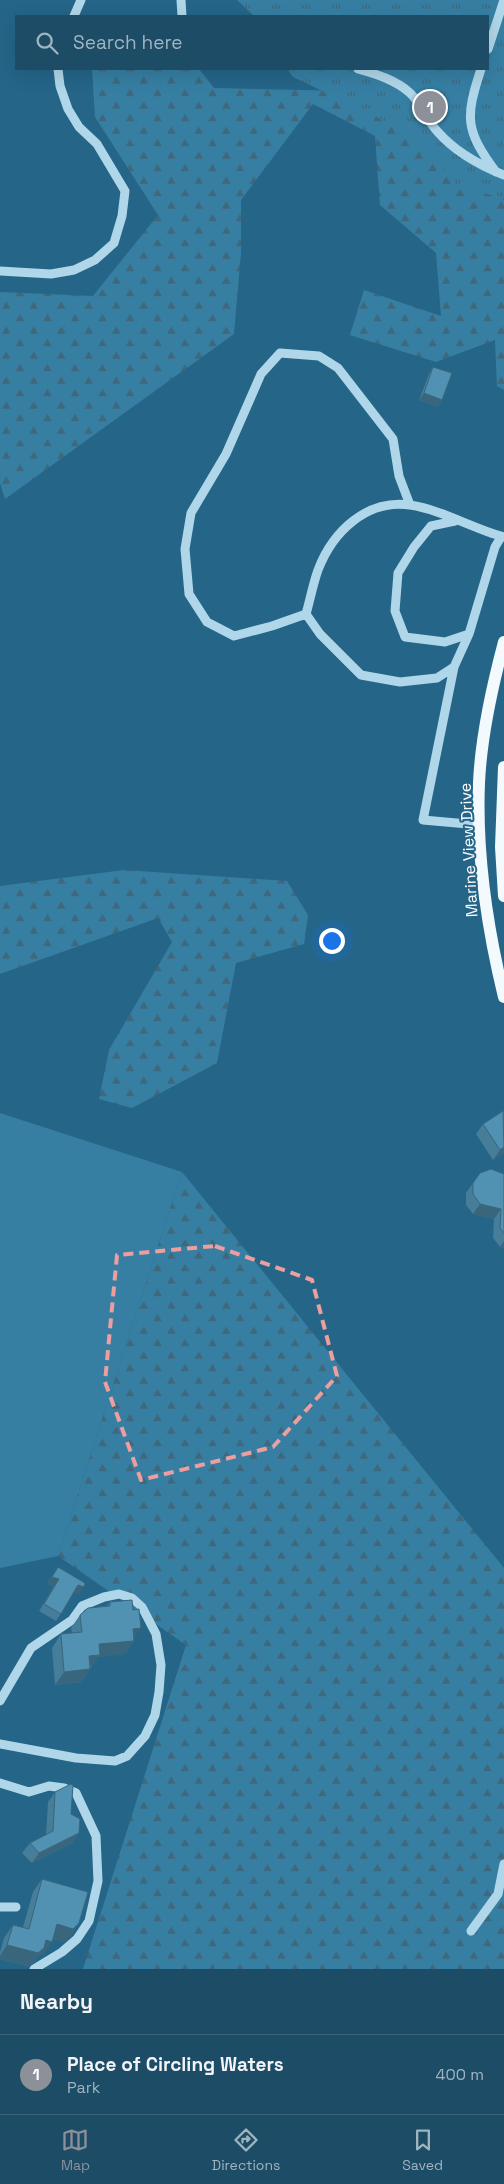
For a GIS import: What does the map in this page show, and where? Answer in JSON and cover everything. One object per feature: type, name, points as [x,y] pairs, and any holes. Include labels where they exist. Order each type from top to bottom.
[{"type":"main road","name":"Marine View Drive","points":[[504,642],[483,744],[479,783],[479,826],[488,926],[504,997]]},
{"type":"main road","name":"Marine View Drive","points":[[504,767],[501,847],[504,896]]},
{"type":"lane","points":[[74,15],[81,0]]},
{"type":"lane","points":[[181,0],[182,15]]},
{"type":"lane","points":[[489,46],[504,0]]},
{"type":"lane","points":[[0,271],[51,274],[74,270],[96,260],[114,243],[122,216],[125,190],[97,144],[79,127],[68,109],[60,86],[58,70]]},
{"type":"lane","points":[[361,70],[388,79],[411,93],[437,131],[452,145],[473,162],[500,174]]},
{"type":"lane","points":[[481,70],[473,94],[469,121],[478,148],[500,174]]},
{"type":"lane","points":[[306,614],[272,626],[234,636],[207,622],[189,594],[186,567],[185,549],[191,513],[226,454],[261,374],[280,353],[319,356],[338,368],[393,439],[399,476],[410,505]]},
{"type":"lane","points":[[454,667],[437,678],[400,682],[360,675],[320,634],[306,614],[318,569],[334,540],[352,520],[378,506],[410,505],[458,520],[502,537],[495,548],[469,634],[454,667],[423,820],[479,826]]},
{"type":"lane","points":[[458,520],[431,526],[414,547],[398,573],[395,611],[405,637],[445,642],[469,634]]},
{"type":"lane","points":[[0,1701],[32,1648],[72,1620],[82,1606],[104,1597],[119,1594],[132,1598],[142,1606],[156,1634],[161,1665],[159,1692],[155,1714],[145,1736],[127,1756],[115,1761],[97,1760],[58,1756],[0,1744]]},
{"type":"lane","points":[[0,1783],[29,1792],[49,1786],[64,1788],[76,1794],[96,1836],[98,1881],[88,1922],[77,1939],[62,1952],[34,1969]]},
{"type":"lane","points":[[471,1931],[498,1894],[504,1864]]},
{"type":"lane","points":[[0,1907],[16,1907]]},
{"type":"highlighted area","points":[[215,1246],[312,1280],[337,1376],[273,1447],[141,1480],[105,1382],[117,1255]]},
{"type":"green space","points":[[237,0],[504,0],[504,199],[457,185],[419,137],[293,77],[288,70],[489,70],[489,15],[253,15]]},
{"type":"green space","points":[[92,70],[200,70],[214,88],[348,91],[404,119],[504,200],[504,390],[497,386],[495,340],[436,362],[350,335],[364,290],[441,316],[436,253],[380,205],[375,136],[313,104],[241,200],[241,253],[234,334],[5,499],[0,483],[0,292],[93,296],[158,215],[95,117]]},
{"type":"green space","points":[[124,870],[287,881],[308,915],[304,944],[236,963],[217,1063],[132,1108],[99,1099],[109,1050],[172,942],[158,918],[0,974],[0,886]]},
{"type":"green space","points":[[0,1113],[182,1172],[58,1556],[0,1568]]},
{"type":"green space","points":[[182,1172],[504,1568],[504,1969],[83,1969],[186,1645],[58,1556]]},
{"type":"building","points":[[433,367],[452,373],[442,400],[424,393]]},
{"type":"building","points":[[503,1111],[504,1147],[500,1150],[483,1124]]},
{"type":"building","points":[[491,1169],[504,1174],[504,1233],[500,1228],[501,1209],[480,1204],[473,1194],[473,1183],[480,1173]]},
{"type":"building","points":[[58,1567],[85,1583],[84,1587],[78,1585],[61,1614],[44,1604],[59,1579],[52,1577]]},
{"type":"building","points":[[132,1600],[133,1610],[139,1609],[141,1628],[133,1629],[134,1641],[99,1644],[100,1655],[89,1656],[90,1669],[64,1672],[61,1634],[82,1632],[80,1615],[88,1608],[110,1606],[110,1602]]},
{"type":"building","points":[[71,1784],[73,1785],[71,1814],[80,1819],[79,1833],[39,1853],[30,1843],[53,1831],[55,1792]]},
{"type":"building","points":[[42,1879],[88,1892],[79,1923],[73,1929],[57,1924],[52,1942],[46,1940],[44,1948],[38,1953],[7,1945],[13,1925],[29,1929]]},
{"type":"place","name":"Place of Circling Waters","points":[[430,107]]}]
